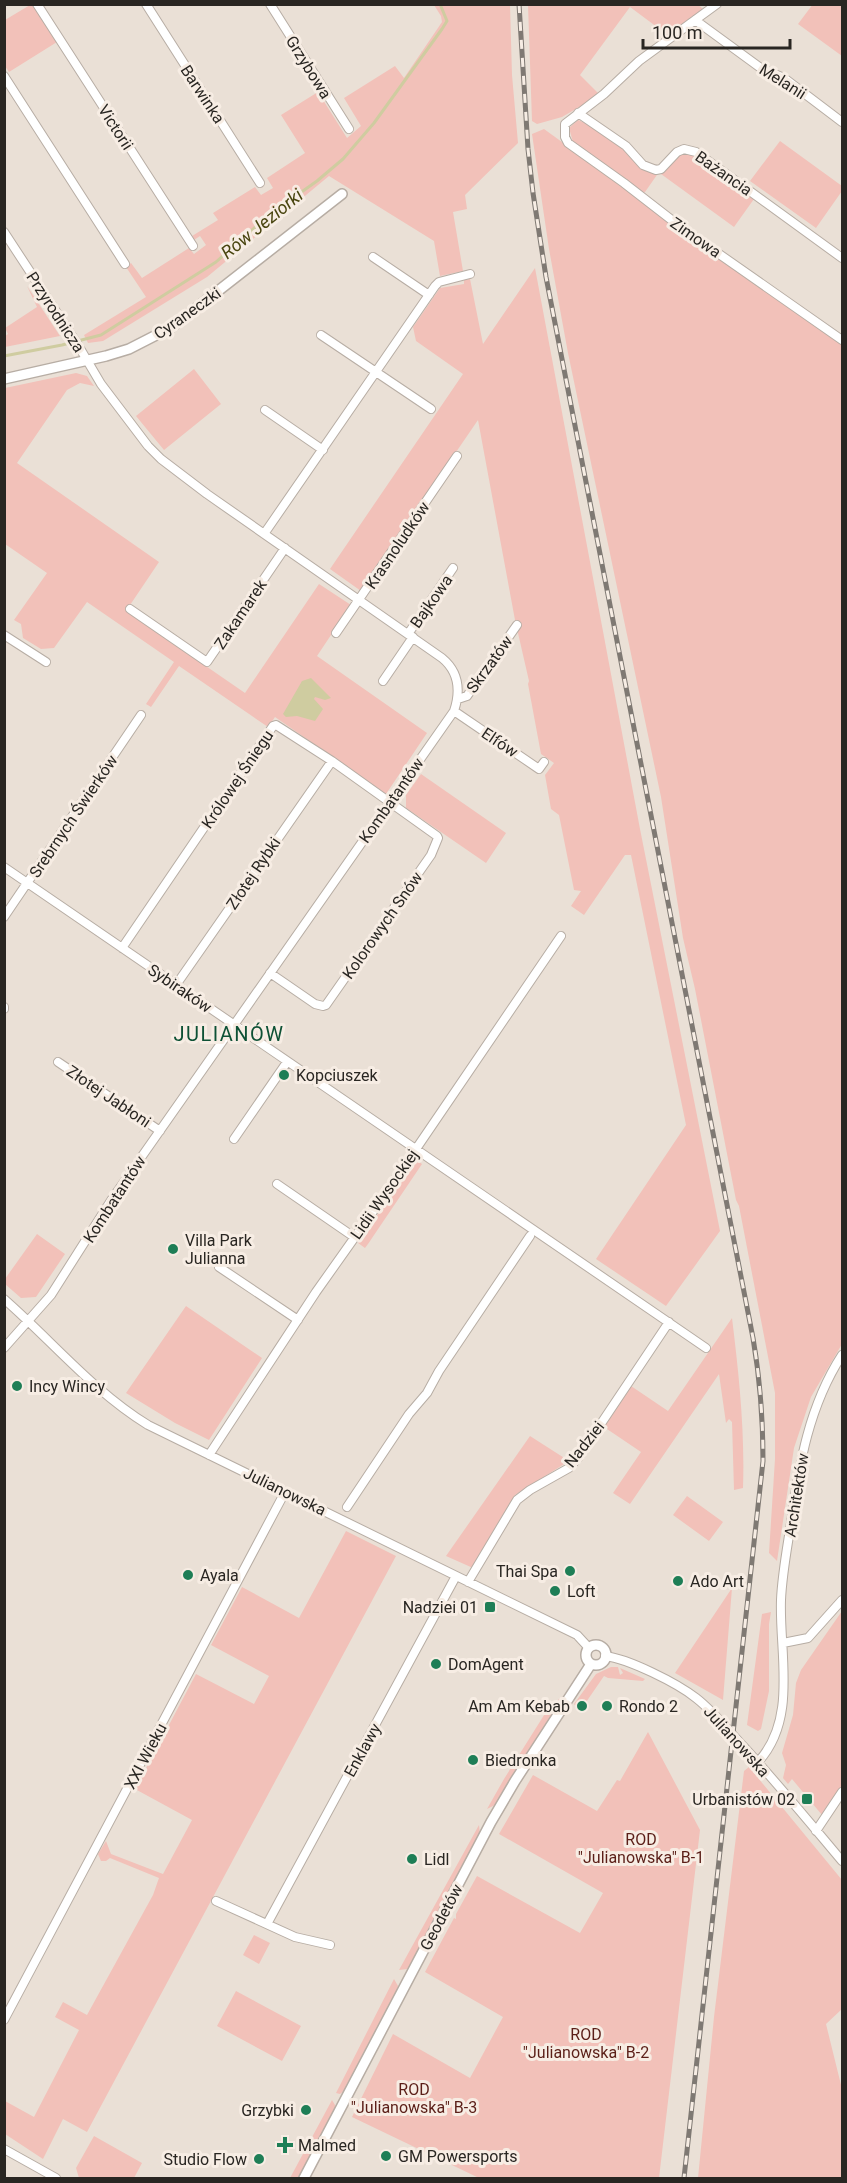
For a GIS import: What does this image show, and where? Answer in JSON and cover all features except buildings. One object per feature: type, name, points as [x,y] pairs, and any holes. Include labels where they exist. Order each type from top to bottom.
[{"type":"street","name":"Barwinka","points":[[146,4],[260,183]]},
{"type":"street","name":"Grzybowa","points":[[270,4],[349,129]]},
{"type":"street","points":[[578,113],[604,94],[639,61],[717,4]]},
{"type":"street","name":"Victorii","points":[[40,5],[193,246]]},
{"type":"street","name":"Melanii","points":[[695,20],[762,69],[784,78],[843,122]]},
{"type":"street","points":[[4,76],[125,264]]},
{"type":"street","name":"Zimowa","points":[[578,113],[565,124],[565,137],[568,143],[682,228],[843,340]]},
{"type":"street","name":"Bażancia","points":[[578,113],[626,146],[643,165],[650,168],[661,169],[684,148],[696,152],[843,258]]},
{"type":"street","name":"Cyraneczki","points":[[4,379],[87,361],[129,349],[172,327],[342,194]]},
{"type":"street","name":"Przyrodnicza","points":[[4,232],[87,361]]},
{"type":"street","points":[[373,257],[429,295]]},
{"type":"street","points":[[264,534],[439,282],[470,274]]},
{"type":"street","points":[[321,335],[431,409]]},
{"type":"street","points":[[87,361],[101,384],[148,446],[199,488],[411,635],[447,663],[456,678],[458,699]]},
{"type":"street","points":[[265,410],[323,450]]},
{"type":"street","name":"Krasnoludków","points":[[336,633],[457,456]]},
{"type":"street","name":"Zakamarek","points":[[130,609],[207,663],[285,548]]},
{"type":"street","name":"Bajkowa","points":[[382,681],[453,568]]},
{"type":"street","name":"Skrzatów","points":[[458,699],[467,696],[517,625]]},
{"type":"street","points":[[5,635],[46,662]]},
{"type":"street","name":"Kombatantów","points":[[4,1348],[29,1321],[68,1270],[112,1198],[454,711],[458,699]]},
{"type":"street","name":"Elfów","points":[[454,711],[539,769],[544,762]]},
{"type":"street","name":"Srebrnych Świerków","points":[[4,917],[141,716]]},
{"type":"street","name":"Królowej Śniegu","points":[[122,948],[273,726],[280,726],[390,801]]},
{"type":"street","name":"Złotej Rybki","points":[[176,985],[332,761]]},
{"type":"street","name":"Kolorowych Snów","points":[[270,973],[318,1005],[323,1006],[331,999],[427,861],[437,842],[437,836],[390,801]]},
{"type":"street","name":"Sybiraków","points":[[4,867],[416,1148]]},
{"type":"street","name":"Lidii Wysockiej","points":[[209,1455],[354,1237],[561,936]]},
{"type":"street","name":"Złotej Jabłoni","points":[[58,1062],[160,1131]]},
{"type":"street","points":[[234,1139],[287,1062]]},
{"type":"street","points":[[416,1148],[706,1348]]},
{"type":"street","points":[[277,1184],[354,1237]]},
{"type":"street","points":[[347,1507],[409,1414],[427,1394],[439,1371],[530,1236]]},
{"type":"street","points":[[219,1267],[298,1320]]},
{"type":"street","name":"Julianowska","points":[[4,1299],[117,1404],[148,1425],[577,1635],[589,1648]]},
{"type":"street","name":"Nadziei","points":[[468,1582],[517,1500],[569,1468],[578,1458],[669,1322]]},
{"type":"street","name":"Architektów","points":[[758,1762],[772,1742],[779,1720],[784,1685],[781,1598],[803,1447],[823,1391],[843,1355]]},
{"type":"street","name":"XXI Wieku","points":[[4,2020],[285,1492]]},
{"type":"street","name":"Enklawy","points":[[267,1924],[456,1576]]},
{"type":"street","points":[[783,1643],[808,1638],[843,1600]]},
{"type":"street","points":[[594,1645],[604,1650],[605,1656],[600,1664],[591,1664],[586,1656],[589,1648],[594,1645]]},
{"type":"street","name":"Julianowska","points":[[605,1656],[629,1661],[693,1695],[716,1716],[758,1762],[843,1861]]},
{"type":"street","name":"Geodetów","points":[[304,2178],[491,1822],[591,1664]]},
{"type":"street","points":[[816,1831],[843,1792]]},
{"type":"street","points":[[216,1901],[295,1937],[330,1945]]},
{"type":"street","points":[[4,2149],[56,2178]]},
{"type":"green space","points":[[697,4],[703,9],[669,36],[630,7],[580,75],[600,95],[562,117],[537,124],[532,121],[528,5]]},
{"type":"green space","points":[[813,4],[842,5],[842,56],[798,24]]},
{"type":"green space","points":[[33,5],[57,42],[9,72],[5,66],[5,20]]},
{"type":"green space","points":[[434,5],[510,5],[512,75],[518,143],[465,195],[467,209],[453,212],[463,271],[440,276],[434,241],[329,176],[207,277],[103,341],[88,343],[84,335],[146,297],[126,267],[131,263],[142,278],[189,248],[194,254],[206,245],[200,236],[194,240],[192,236],[218,220],[213,213],[255,187],[261,195],[273,188],[267,178],[305,153],[281,115],[318,92],[347,138],[361,126],[344,98],[395,66],[404,78],[442,22]]},
{"type":"green space","points":[[578,120],[607,137],[643,166],[659,172],[645,192],[643,193],[573,142],[569,128]]},
{"type":"green space","points":[[544,129],[842,345],[842,1344],[811,1397],[794,1448],[777,1561],[769,1553],[775,1459],[775,1393],[683,938],[661,797],[568,353],[549,249],[532,134]]},
{"type":"green space","points":[[780,141],[842,186],[842,191],[816,228],[750,181]]},
{"type":"green space","points":[[684,153],[693,155],[754,199],[734,227],[661,174],[677,156]]},
{"type":"green space","points":[[535,268],[640,829],[720,1231],[666,1306],[596,1259],[686,1125],[631,855],[625,855],[584,915],[571,906],[581,891],[574,890],[559,815],[551,809],[545,775],[554,763],[541,754],[478,420],[361,591],[330,569],[463,374],[416,341],[413,327],[440,288],[464,284],[464,280],[470,279],[483,344]]},
{"type":"green space","points":[[27,286],[60,336],[5,347],[5,336],[8,334],[5,328],[37,307]]},
{"type":"green space","points":[[194,369],[221,404],[164,450],[136,416]]},
{"type":"green space","points":[[76,373],[87,376],[94,386],[80,383],[67,390],[17,463],[159,562],[126,611],[245,693],[319,584],[351,605],[317,656],[427,733],[386,794],[275,717],[268,727],[179,666],[151,707],[146,704],[174,662],[87,602],[54,648],[41,649],[23,638],[21,624],[14,620],[47,573],[5,544],[5,388]]},
{"type":"green space","points":[[421,774],[506,833],[486,863],[406,808],[406,795]]},
{"type":"green space","points":[[418,1161],[422,1164],[365,1248],[358,1243],[411,1166]]},
{"type":"green space","points":[[37,1234],[65,1254],[36,1297],[21,1298],[5,1284],[5,1279]]},
{"type":"green space","points":[[186,1306],[262,1358],[209,1440],[175,1423],[126,1393]]},
{"type":"green space","points":[[732,1318],[741,1403],[743,1488],[734,1490],[732,1422],[729,1419],[726,1423],[719,1374],[630,1504],[613,1493],[641,1452],[604,1427],[631,1386],[668,1411]]},
{"type":"green space","points":[[530,1436],[569,1461],[515,1495],[473,1568],[446,1556]]},
{"type":"green space","points":[[687,1496],[723,1522],[709,1541],[673,1515]]},
{"type":"green space","points":[[346,1531],[396,1556],[87,2132],[63,2119],[43,2159],[5,2134],[5,2101],[34,2117],[79,2030],[55,2017],[63,2002],[87,2015],[153,1895],[159,1878],[110,1858],[101,1861],[98,1854],[106,1841],[111,1854],[163,1874],[192,1820],[135,1789],[196,1674],[254,1704],[269,1676],[211,1645],[242,1587],[299,1618]]},
{"type":"green space","points":[[732,1588],[723,1700],[675,1673]]},
{"type":"green space","points":[[842,1611],[842,1785],[822,1815],[792,1779],[788,1784],[783,1778],[786,1765],[782,1753],[793,1715],[796,1683],[801,1670]]},
{"type":"green space","points":[[771,1612],[769,1691],[761,1729],[758,1731],[747,1725],[762,1614]]},
{"type":"green space","points":[[611,1667],[618,1667],[620,1675],[623,1673],[620,1668],[645,1679],[643,1681],[604,1676],[580,1711],[574,1704],[596,1674]]},
{"type":"green space","points":[[560,1698],[561,1701],[495,1805],[487,1809],[546,1712]]},
{"type":"green space","points":[[648,1732],[700,1830],[659,2178],[479,2178],[352,2117],[393,2034],[470,2078],[503,2017],[425,1972],[454,1918],[456,1919],[456,1914],[477,1876],[580,1933],[603,1893],[499,1834],[533,1775],[597,1811],[617,1780],[620,1781]]},
{"type":"green space","points":[[749,1767],[842,1880],[842,2009],[826,2024],[842,2089],[842,2178],[698,2178],[714,2017],[744,1771]]},
{"type":"green space","points":[[479,1825],[480,1834],[412,1964],[407,1969],[399,1970]]},
{"type":"green space","points":[[254,1935],[270,1943],[259,1964],[243,1955]]},
{"type":"green space","points":[[394,1979],[398,1986],[397,1992],[345,2090],[340,2094],[336,2093]]},
{"type":"green space","points":[[236,1991],[301,2026],[282,2061],[217,2026]]},
{"type":"green space","points":[[332,2100],[335,2110],[299,2178],[290,2178]]},
{"type":"green space","points":[[94,2136],[142,2163],[134,2178],[79,2178],[76,2168]]},
{"type":"shaded area","points":[[311,678],[331,698],[325,700],[315,697],[314,699],[323,709],[315,721],[297,716],[286,717],[283,714],[302,681]]},
{"type":"waterway","name":"Rów Jeziorki","points":[[4,356],[101,335],[216,262],[269,215],[317,181],[343,159],[374,123],[442,29],[447,21],[440,4]]},
{"type":"railway","points":[[519,4],[528,149],[546,277],[753,1338],[761,1399],[763,1461],[684,2178]]},
{"type":"place","name":"Kopciuszek","points":[[284,1075]]},
{"type":"place","name":"Villa Park Julianna","points":[[173,1249]]},
{"type":"place","name":"Incy Wincy","points":[[17,1386]]},
{"type":"place","name":"Thai Spa","points":[[570,1571]]},
{"type":"place","name":"Ayala","points":[[188,1575]]},
{"type":"place","name":"Ado Art","points":[[678,1581]]},
{"type":"place","name":"Loft","points":[[555,1591]]},
{"type":"place","name":"Nadziei 01","points":[[490,1607]]},
{"type":"place","name":"DomAgent","points":[[436,1664]]},
{"type":"place","name":"Am Am Kebab","points":[[582,1706]]},
{"type":"place","name":"Rondo 2","points":[[607,1706]]},
{"type":"place","name":"Biedronka","points":[[473,1760]]},
{"type":"place","name":"Urbanistów 02","points":[[807,1799]]},
{"type":"place","name":"Lidl","points":[[412,1859]]},
{"type":"place","name":"Grzybki","points":[[306,2110]]},
{"type":"place","name":"Malmed","points":[[285,2145]]},
{"type":"place","name":"GM Powersports","points":[[386,2156]]},
{"type":"place","name":"Studio Flow","points":[[259,2159]]},
{"type":"district","name":"JULIANÓW","points":[[229,1034]]},
{"type":"park label","name":"ROD \"Julianowska\" B-1","points":[[641,1848]]},
{"type":"park label","name":"ROD \"Julianowska\" B-2","points":[[586,2043]]},
{"type":"park label","name":"ROD \"Julianowska\" B-3","points":[[414,2098]]}]
